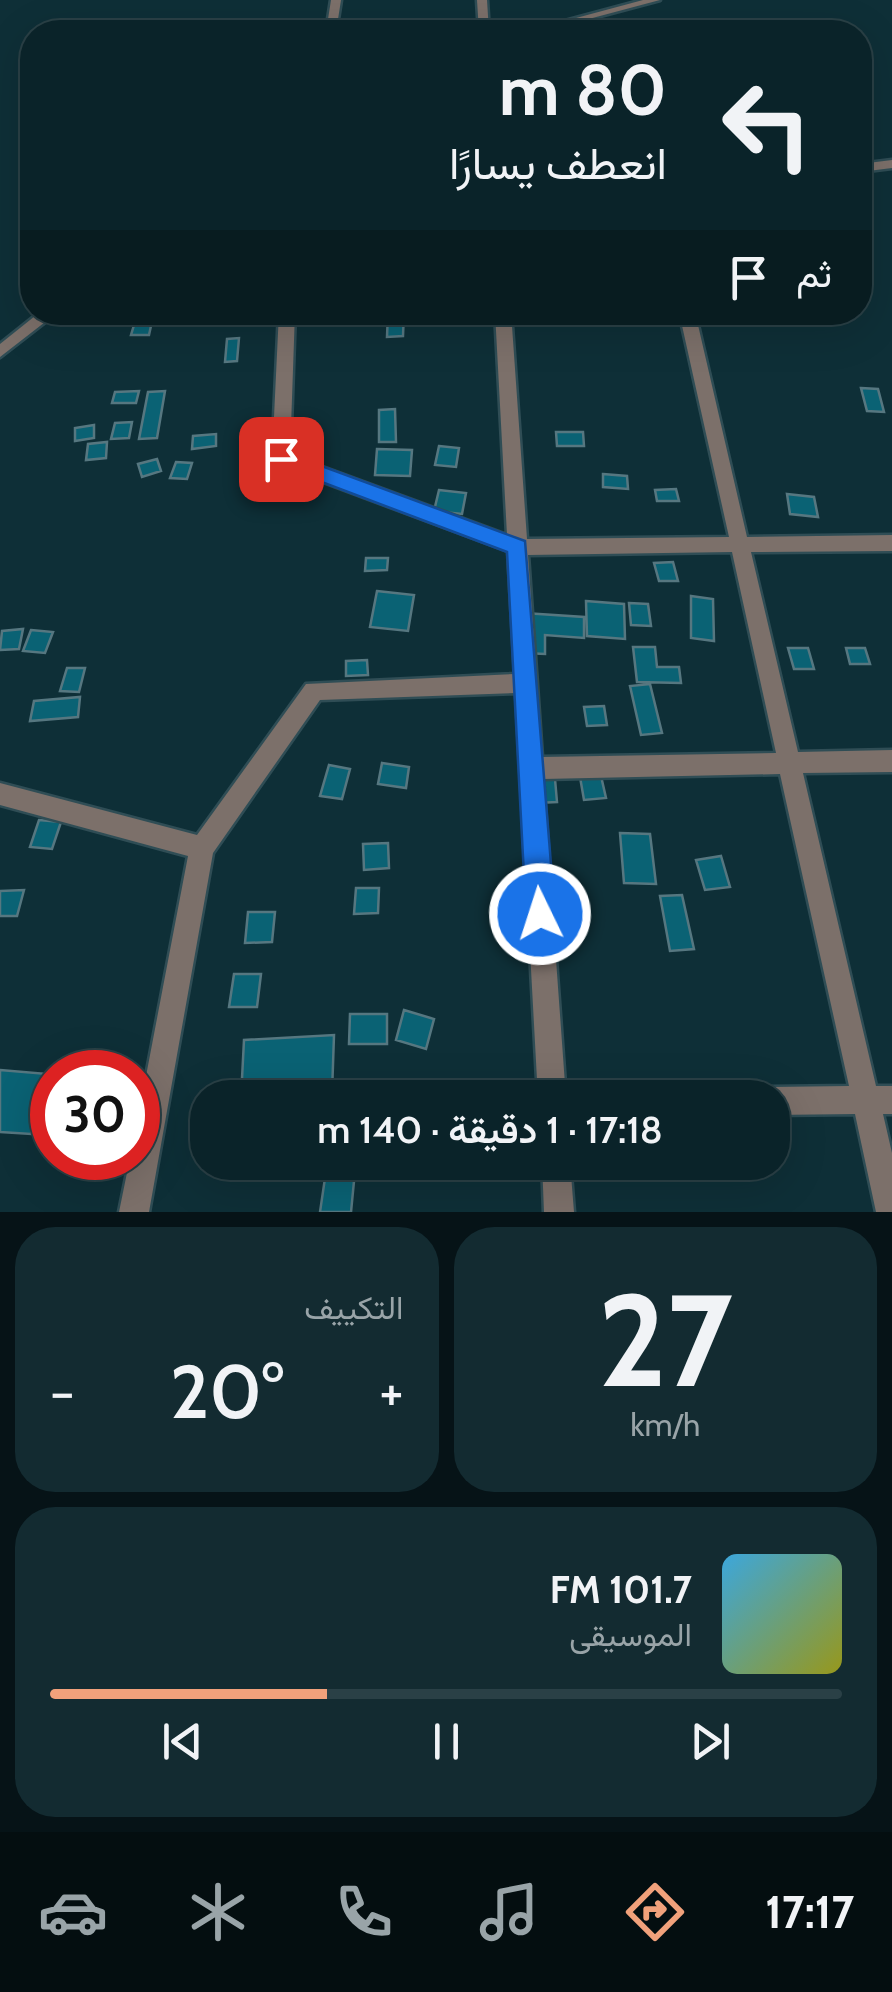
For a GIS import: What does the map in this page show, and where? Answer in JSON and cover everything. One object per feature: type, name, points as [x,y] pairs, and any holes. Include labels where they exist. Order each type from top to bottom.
[{"type":"street","points":[[576,20],[654,0]]},
{"type":"street","points":[[0,352],[34,325]]},
{"type":"street","points":[[286,325],[281,459],[518,547],[892,543]]},
{"type":"street","points":[[504,325],[551,1080]]},
{"type":"street","points":[[689,325],[789,762],[879,1100],[891,1212]]},
{"type":"street","points":[[134,1212],[202,848],[314,690],[526,682]]},
{"type":"street","points":[[531,768],[892,760]]},
{"type":"street","points":[[0,794],[202,848]]},
{"type":"street","points":[[790,1101],[879,1100]]},
{"type":"street","points":[[557,1180],[559,1212]]},
{"type":"building","points":[[134,325],[151,325],[149,335],[131,335]]},
{"type":"building","points":[[387,325],[403,325],[403,336],[387,337]]},
{"type":"building","points":[[239,338],[237,361],[225,362],[227,339]]},
{"type":"building","points":[[861,388],[878,389],[884,412],[867,411]]},
{"type":"building","points":[[139,391],[136,403],[112,403],[115,392]]},
{"type":"building","points":[[165,391],[157,438],[139,439],[148,392]]},
{"type":"building","points":[[395,409],[396,442],[379,442],[379,410]]},
{"type":"building","points":[[132,422],[129,438],[111,439],[115,423]]},
{"type":"building","points":[[94,425],[94,438],[75,441],[75,428]]},
{"type":"building","points":[[556,432],[583,432],[584,446],[557,446]]},
{"type":"building","points":[[216,434],[216,446],[192,449],[193,436]]},
{"type":"building","points":[[107,442],[106,458],[86,460],[88,444]]},
{"type":"building","points":[[439,446],[459,448],[456,467],[435,465]]},
{"type":"building","points":[[377,449],[412,450],[410,476],[375,475]]},
{"type":"building","points":[[157,459],[161,471],[142,477],[138,464]]},
{"type":"building","points":[[176,462],[192,463],[187,479],[170,478]]},
{"type":"building","points":[[603,474],[627,476],[628,489],[603,487]]},
{"type":"building","points":[[676,489],[679,501],[657,501],[655,490]]},
{"type":"building","points":[[439,490],[466,493],[462,514],[434,511]]},
{"type":"building","points":[[787,494],[814,497],[818,517],[790,514]]},
{"type":"building","points":[[366,558],[388,558],[387,570],[365,571]]},
{"type":"building","points":[[673,562],[678,581],[659,581],[654,563]]},
{"type":"building","points":[[377,591],[414,595],[408,631],[370,627]]},
{"type":"building","points":[[691,596],[713,599],[714,641],[691,638]]},
{"type":"building","points":[[586,601],[624,604],[625,639],[587,636]]},
{"type":"building","points":[[629,603],[648,604],[651,626],[631,625]]},
{"type":"building","points":[[524,613],[584,617],[584,638],[545,635],[545,654],[524,653]]},
{"type":"building","points":[[23,629],[19,649],[0,650],[2,631]]},
{"type":"building","points":[[31,630],[53,632],[45,653],[23,651]]},
{"type":"building","points":[[633,647],[655,647],[657,667],[679,667],[681,683],[637,682]]},
{"type":"building","points":[[788,648],[808,648],[814,669],[794,669]]},
{"type":"building","points":[[846,648],[865,648],[870,664],[850,664]]},
{"type":"building","points":[[367,660],[368,675],[346,676],[346,661]]},
{"type":"building","points":[[67,668],[85,668],[79,692],[60,691]]},
{"type":"building","points":[[650,684],[662,733],[641,735],[630,686]]},
{"type":"building","points":[[80,697],[78,717],[30,721],[34,701]]},
{"type":"building","points":[[604,706],[607,725],[587,726],[584,707]]},
{"type":"building","points":[[382,763],[409,767],[406,788],[378,784]]},
{"type":"building","points":[[329,765],[350,769],[342,799],[320,796]]},
{"type":"building","points":[[601,776],[606,798],[584,800],[580,777]]},
{"type":"building","points":[[555,779],[557,802],[537,803],[534,780]]},
{"type":"building","points":[[39,820],[61,822],[52,849],[30,847]]},
{"type":"building","points":[[620,833],[650,834],[656,884],[624,883]]},
{"type":"building","points":[[388,843],[389,868],[364,870],[363,844]]},
{"type":"building","points":[[721,856],[730,887],[705,890],[696,860]]},
{"type":"building","points":[[356,888],[379,888],[378,913],[354,914]]},
{"type":"building","points":[[24,890],[17,916],[0,916],[0,891]]},
{"type":"building","points":[[682,895],[694,949],[670,951],[660,896]]},
{"type":"building","points":[[248,912],[275,912],[272,942],[245,943]]},
{"type":"building","points":[[234,974],[261,974],[257,1007],[229,1007]]},
{"type":"building","points":[[404,1010],[434,1019],[426,1049],[396,1040]]},
{"type":"building","points":[[350,1014],[387,1014],[387,1044],[349,1044]]},
{"type":"building","points":[[334,1035],[332,1080],[242,1080],[244,1040]]},
{"type":"building","points":[[0,1070],[30,1072],[30,1134],[0,1132]]},
{"type":"building","points":[[325,1180],[354,1181],[351,1212],[320,1212]]},
{"type":"route","points":[[281,459],[518,547],[540,914]]}]
